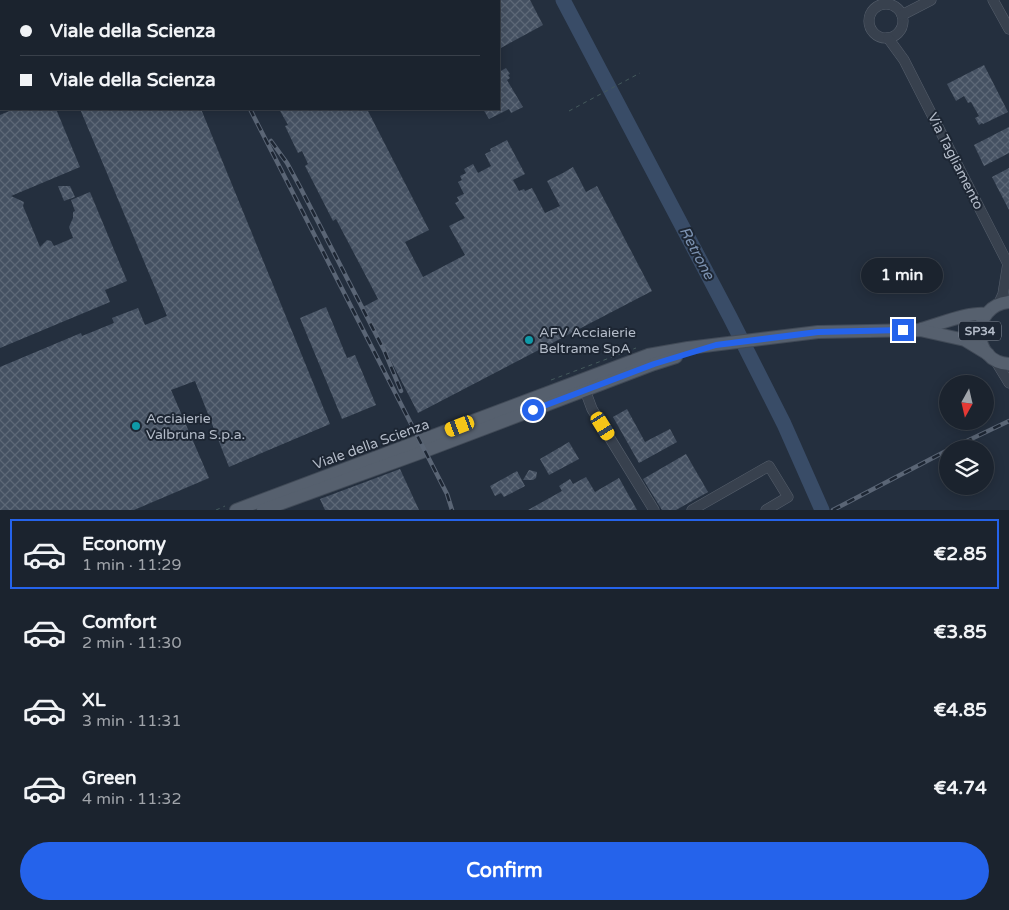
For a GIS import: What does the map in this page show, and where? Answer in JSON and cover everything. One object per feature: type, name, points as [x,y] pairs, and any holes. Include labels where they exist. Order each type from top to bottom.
[{"type":"main road","name":"SP34","points":[[1003,304],[986,314],[982,321],[980,339],[991,357],[1009,364]]},
{"type":"main road","points":[[920,330],[960,318],[986,314]]},
{"type":"main road","points":[[920,330],[965,340],[991,357]]},
{"type":"main road","name":"Viale della Scienza","points":[[236,510],[648,355],[688,348],[818,332],[920,330]]},
{"type":"main road","name":"Viale della Scienza","points":[[264,510],[654,364],[716,345]]},
{"type":"street","points":[[871,0],[870,28],[879,36],[893,36]]},
{"type":"street","points":[[885,0],[895,6],[902,15],[931,0]]},
{"type":"street","points":[[993,0],[1009,28]]},
{"type":"street","points":[[871,12],[884,4],[895,6]]},
{"type":"street","name":"Via Tagliamento","points":[[902,15],[902,27],[893,36],[1008,264],[1003,304]]},
{"type":"street","name":"SP34","points":[[991,357],[1009,383]]},
{"type":"street","points":[[585,390],[592,409],[654,510]]},
{"type":"street","points":[[692,510],[769,466],[788,497],[766,510]]},
{"type":"path","points":[[569,111],[640,73]]},
{"type":"building","points":[[500,0],[530,0],[543,25],[500,48]]},
{"type":"building","points":[[984,65],[1008,112],[979,125],[975,118],[979,116],[971,102],[968,103],[964,96],[956,101],[947,84]]},
{"type":"building","points":[[506,68],[510,74],[508,75],[510,78],[507,80],[523,107],[511,113],[509,109],[489,119],[484,110],[500,110],[500,71]]},
{"type":"building","points":[[12,110],[56,110],[80,167],[11,196],[24,202],[23,206],[40,247],[47,240],[51,241],[54,246],[73,238],[69,227],[73,218],[73,212],[75,211],[71,200],[90,192],[127,281],[105,290],[110,302],[0,348],[0,115]]},
{"type":"building","points":[[80,110],[201,110],[330,424],[229,467],[195,381],[171,390],[209,478],[134,510],[0,510],[0,367],[81,333],[82,336],[114,323],[112,318],[138,308],[145,325],[167,316]]},
{"type":"building","points":[[280,110],[368,110],[429,230],[405,242],[423,277],[465,255],[449,226],[465,218],[455,203],[459,201],[457,197],[464,194],[458,182],[462,180],[460,176],[466,173],[464,169],[473,164],[478,173],[491,166],[485,154],[491,151],[490,149],[507,140],[525,174],[513,180],[519,191],[532,188],[545,213],[560,206],[547,181],[573,167],[586,192],[597,186],[652,291],[418,413],[363,307],[378,299],[336,219],[333,221],[305,166],[308,164],[302,151],[298,153],[285,126],[288,125]]},
{"type":"building","points":[[1009,127],[1009,153],[984,166],[974,145]]},
{"type":"building","points":[[1009,168],[1009,210],[992,177]]},
{"type":"building","points":[[58,186],[70,186],[75,197],[64,201]]},
{"type":"building","points":[[326,307],[347,358],[355,355],[376,405],[342,419],[300,318]]},
{"type":"building","points":[[627,409],[645,442],[670,429],[677,442],[639,463],[613,417]]},
{"type":"building","points":[[569,442],[579,459],[549,475],[540,459]]},
{"type":"building","points":[[686,454],[708,492],[676,510],[662,510],[643,479]]},
{"type":"building","points":[[400,469],[419,510],[325,510],[320,499]]},
{"type":"building","points":[[529,470],[537,472],[536,478],[533,480],[523,480]]},
{"type":"building","points":[[517,471],[525,486],[504,497],[501,493],[495,496],[490,486]]},
{"type":"building","points":[[586,477],[595,492],[619,478],[637,510],[528,510],[562,491],[559,486],[570,479],[573,484]]},
{"type":"waterway","name":"Retrone","points":[[563,0],[730,317],[784,424],[822,510]]},
{"type":"railway","points":[[251,110],[447,494],[452,510]]},
{"type":"railway","points":[[271,141],[287,163],[300,187],[384,350],[401,391]]},
{"type":"railway","points":[[969,440],[1009,421]]},
{"type":"railway","points":[[833,510],[939,455]]},
{"type":"place","name":"AFV Acciaierie Beltrame SpA","points":[[529,340]]},
{"type":"place","name":"Acciaierie Valbruna S.p.a.","points":[[136,426]]},
{"type":"route","points":[[533,410],[654,364],[716,345],[818,332],[903,330]]}]
